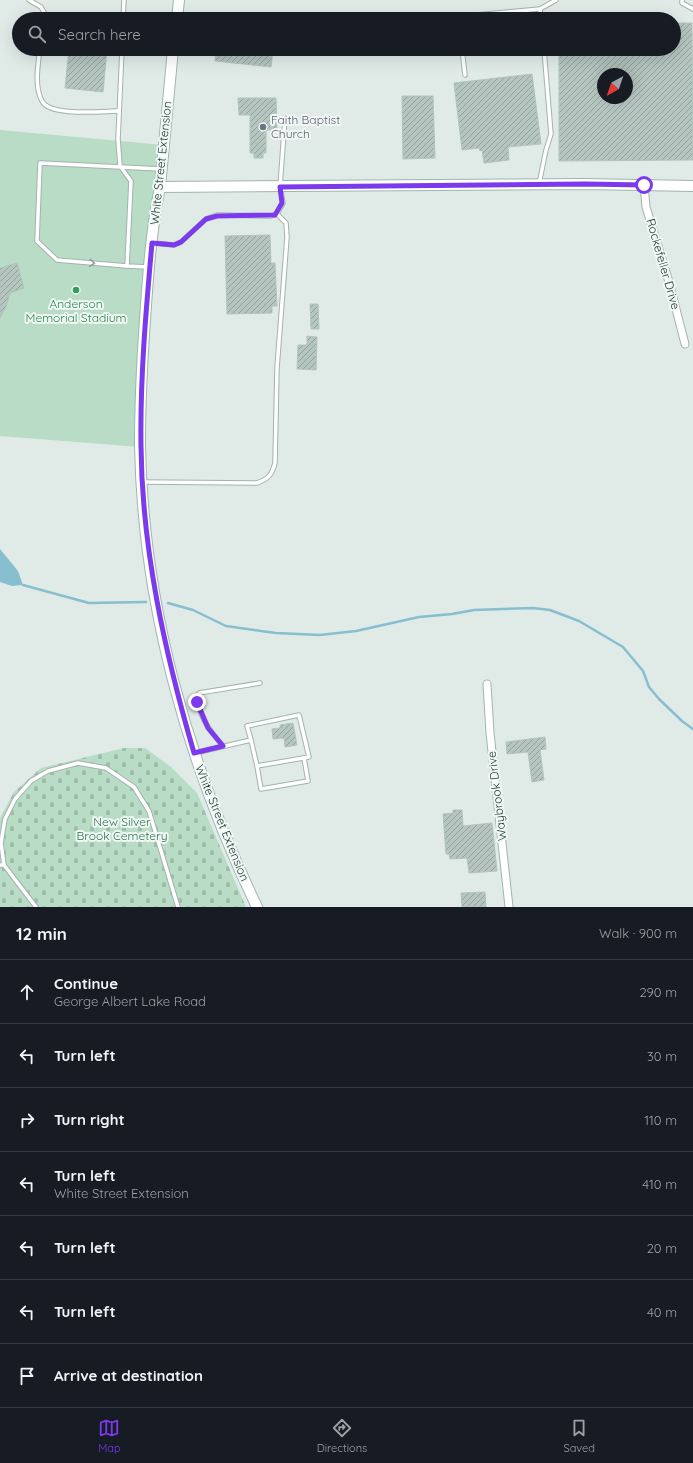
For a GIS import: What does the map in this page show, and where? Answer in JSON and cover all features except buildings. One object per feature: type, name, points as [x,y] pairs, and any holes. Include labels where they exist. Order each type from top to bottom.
[{"type":"street","points":[[178,12],[179,0]]},
{"type":"street","name":"White Street Extension","points":[[172,56],[162,170],[152,243],[141,393],[140,447],[146,527],[157,603],[178,696],[194,753],[224,835],[257,907]]},
{"type":"street","points":[[160,187],[539,184],[693,186]]},
{"type":"street","name":"Rockefeller Drive","points":[[644,185],[646,207],[669,282],[685,344]]},
{"type":"street","name":"Waybrook Drive","points":[[487,684],[490,733],[509,907]]},
{"type":"lane","points":[[29,0],[41,7],[44,12]]},
{"type":"lane","points":[[123,12],[124,0]]},
{"type":"lane","points":[[513,12],[540,9],[556,0]]},
{"type":"lane","points":[[682,0],[682,3],[693,9]]},
{"type":"lane","points":[[40,56],[38,85],[42,102],[50,109],[74,111],[120,111]]},
{"type":"lane","points":[[122,56],[118,139],[120,166],[131,181],[127,266]]},
{"type":"lane","points":[[463,56],[465,75]]},
{"type":"lane","points":[[539,184],[551,134],[545,56]]},
{"type":"lane","points":[[152,243],[174,245],[181,242],[206,219],[217,216],[271,216],[277,214],[282,203],[280,187],[286,118]]},
{"type":"lane","points":[[150,267],[57,260],[37,241],[40,163],[120,166],[162,170]]},
{"type":"lane","points":[[142,482],[257,483],[267,479],[273,472],[275,463],[278,368],[287,236],[286,222],[277,214]]},
{"type":"lane","points":[[223,746],[208,728],[197,702],[199,693],[260,683]]},
{"type":"lane","points":[[256,766],[304,758],[310,757],[299,715],[247,726],[261,789],[308,781],[304,758]]},
{"type":"lane","points":[[194,753],[251,740]]},
{"type":"lane","points":[[36,907],[2,865],[1,843],[5,819],[15,799],[31,781],[48,771],[78,763],[106,768],[134,787],[149,812],[178,907]]},
{"type":"green space","name":"Anderson Memorial Stadium","points":[[0,130],[164,145],[140,447],[0,436]]},
{"type":"green space","name":"New Silver Brook Cemetery","points":[[124,748],[145,748],[171,767],[197,793],[246,907],[0,907],[0,818],[14,792],[41,768]]},
{"type":"water","points":[[0,549],[18,571],[23,585],[12,586],[0,582]]},
{"type":"waterway","points":[[23,585],[89,603],[146,602]]},
{"type":"waterway","points":[[168,603],[193,610],[226,626],[276,633],[320,635],[356,631],[419,617],[474,610],[533,608],[550,610],[579,621],[623,647],[643,671],[649,687],[659,699],[682,721],[693,729]]},
{"type":"place","name":"Faith Baptist Church","points":[[263,127]]},
{"type":"place","name":"Anderson Memorial Stadium","points":[[76,290]]},
{"type":"route","points":[[197,702],[208,728],[223,746],[194,753],[167,652],[153,578],[146,527],[140,447],[143,354],[152,243],[174,245],[181,242],[206,219],[217,216],[275,215],[280,209],[282,203],[280,187],[585,184],[644,185]]}]
